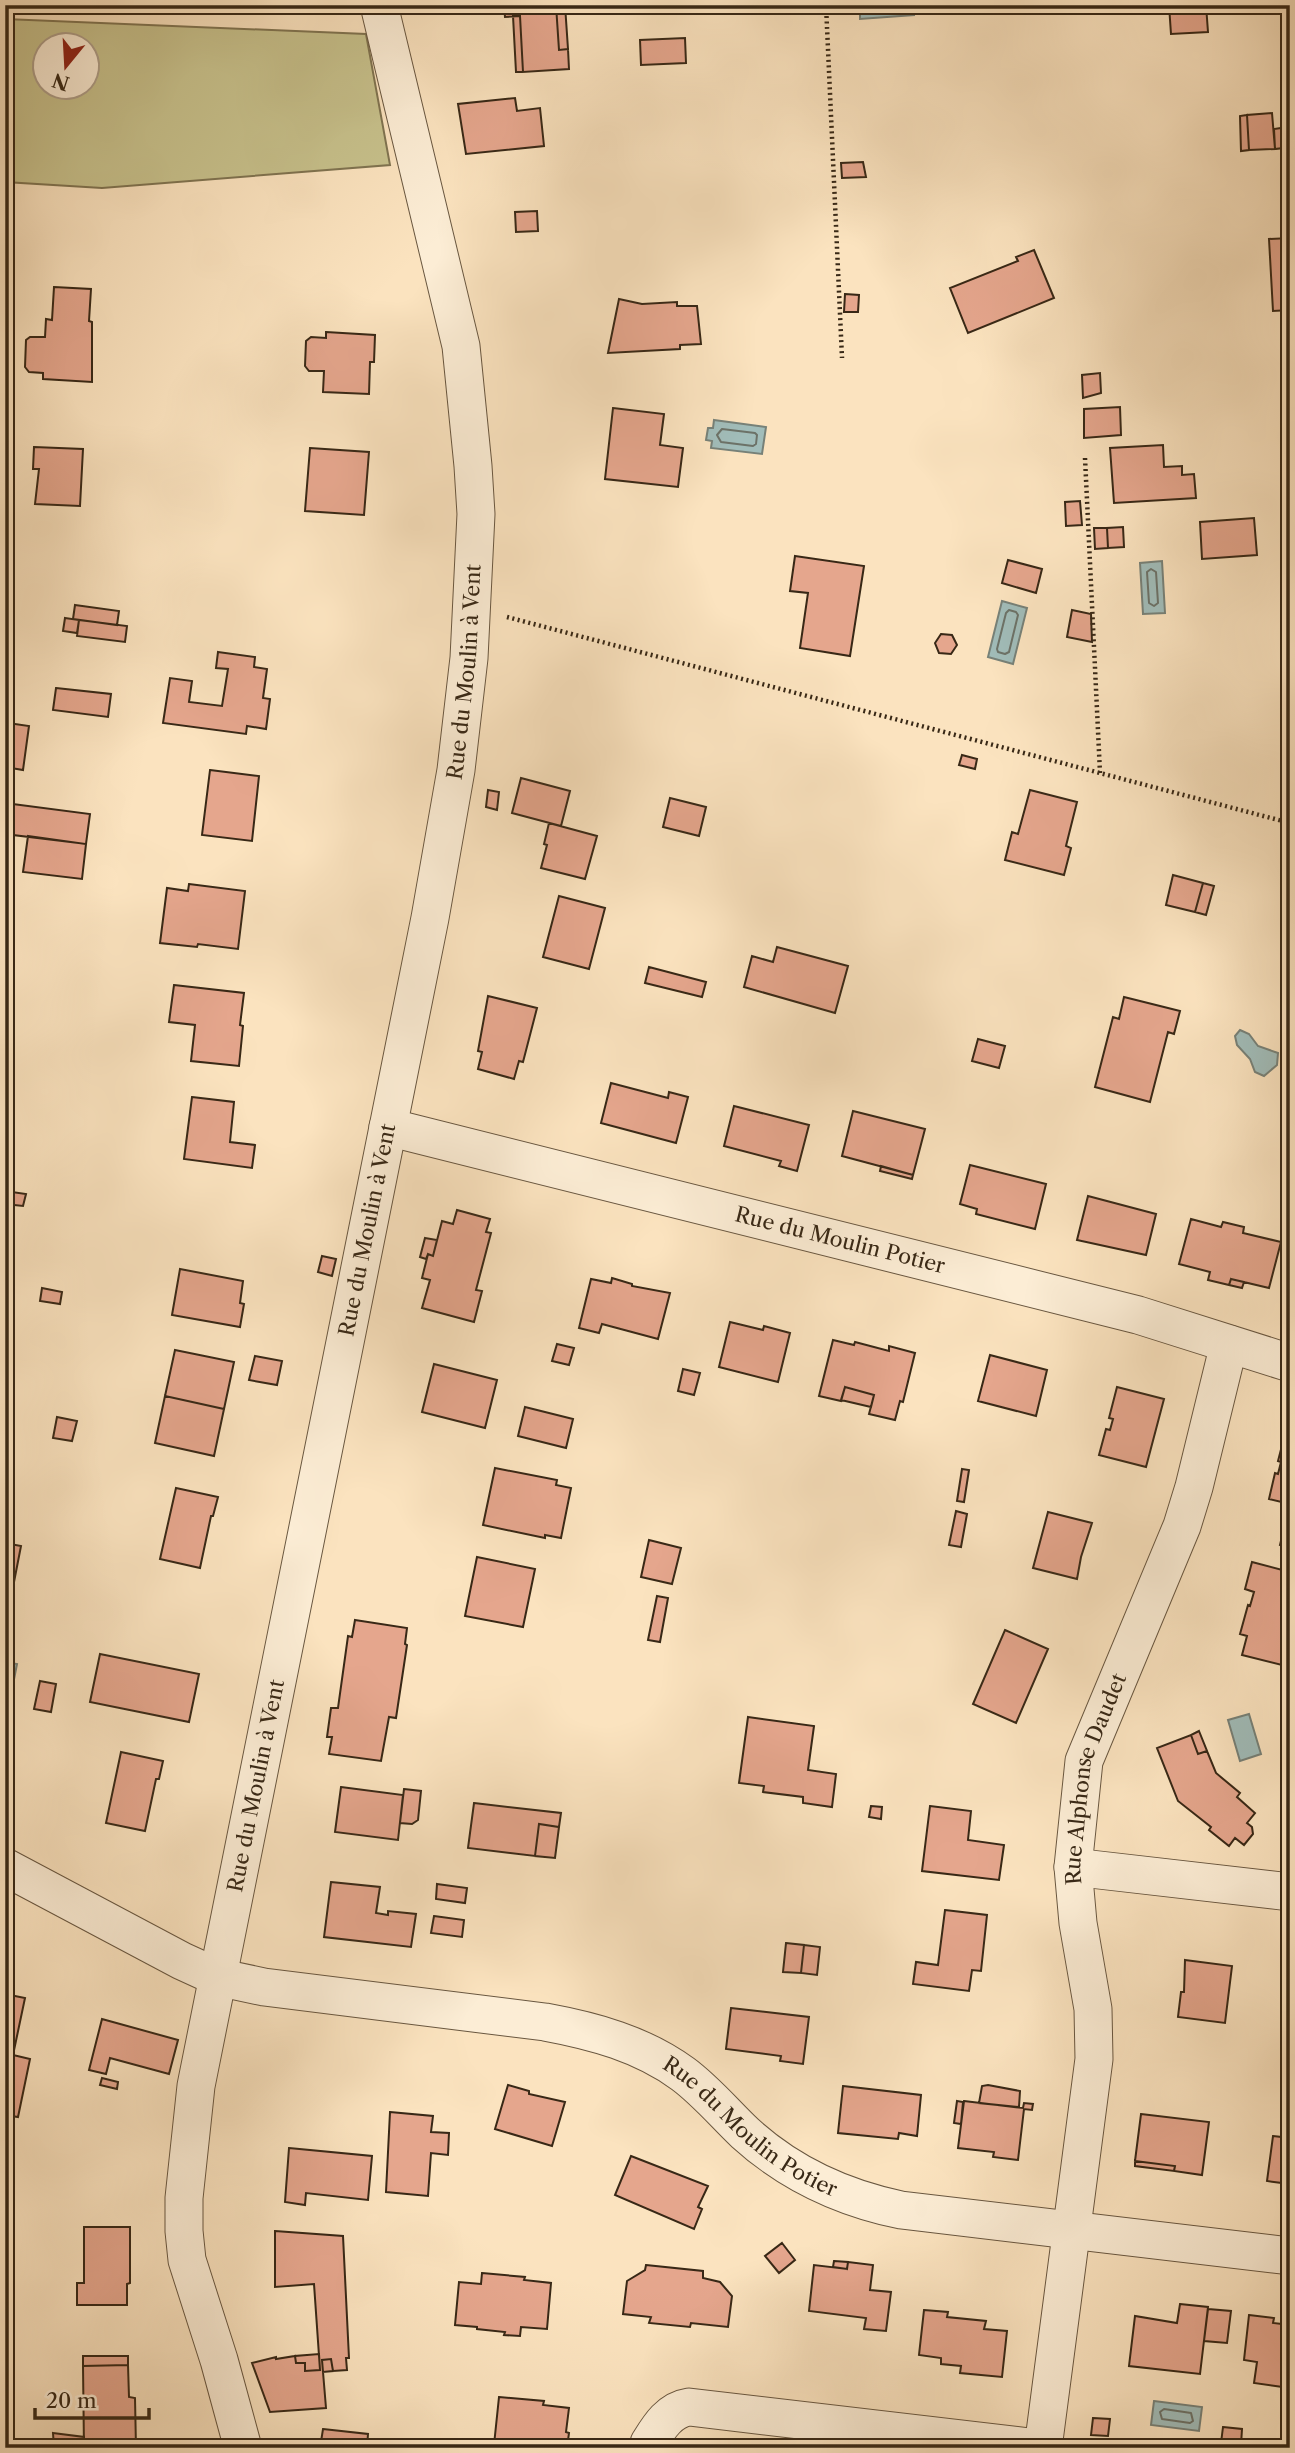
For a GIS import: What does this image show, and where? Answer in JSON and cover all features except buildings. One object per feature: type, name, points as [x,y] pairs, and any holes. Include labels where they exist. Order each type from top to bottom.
[{"type":"street","name":"Rue du Moulin à Vent","points":[[243,2448],[219,2360],[187,2260],[184,2198],[196,2087],[430,919],[457,770],[472,608],[475,514],[461,346],[379,5]]},
{"type":"street","name":"Rue du Moulin Potier","points":[[388,1126],[1125,1311],[1290,1363]]},
{"type":"street","name":"Rue Alphonse Daudet","points":[[1041,2448],[1073,2231],[1094,2059],[1095,2032],[1075,1904],[1073,1867],[1084,1761],[1182,1526],[1195,1487],[1229,1344]]},
{"type":"street","name":"Rue du Moulin Potier","points":[[5,1867],[217,1977],[264,1987],[545,2022],[580,2029],[636,2046],[685,2075],[748,2135],[789,2168],[837,2192],[870,2204],[901,2210],[1290,2256]]},
{"type":"street","points":[[1073,1867],[1290,1892]]},
{"type":"street","points":[[649,2443],[668,2417],[678,2409],[689,2407],[1041,2448]]},
{"type":"path","points":[[826,5],[842,358]]},
{"type":"path","points":[[1085,458],[1100,773]]},
{"type":"path","points":[[472,608],[1290,823]]},
{"type":"shaded area","points":[[5,19],[366,34],[390,165],[102,188],[5,182]]},
{"type":"water","points":[[860,5],[913,5],[914,15],[860,19]]},
{"type":"water","points":[[714,420],[766,427],[762,454],[711,448],[712,441],[706,440],[708,428],[713,428]]},
{"type":"water","points":[[1162,561],[1165,613],[1143,614],[1140,563]]},
{"type":"water","points":[[1002,601],[1027,608],[1013,664],[988,657]]},
{"type":"water","points":[[1240,1030],[1249,1034],[1258,1046],[1278,1053],[1277,1065],[1264,1076],[1255,1072],[1250,1059],[1237,1045],[1235,1036]]},
{"type":"water","points":[[5,1662],[17,1664],[7,1715],[5,1714]]},
{"type":"water","points":[[1249,1714],[1261,1754],[1240,1761],[1228,1720]]},
{"type":"water","points":[[1154,2401],[1202,2407],[1199,2431],[1151,2425]]}]
